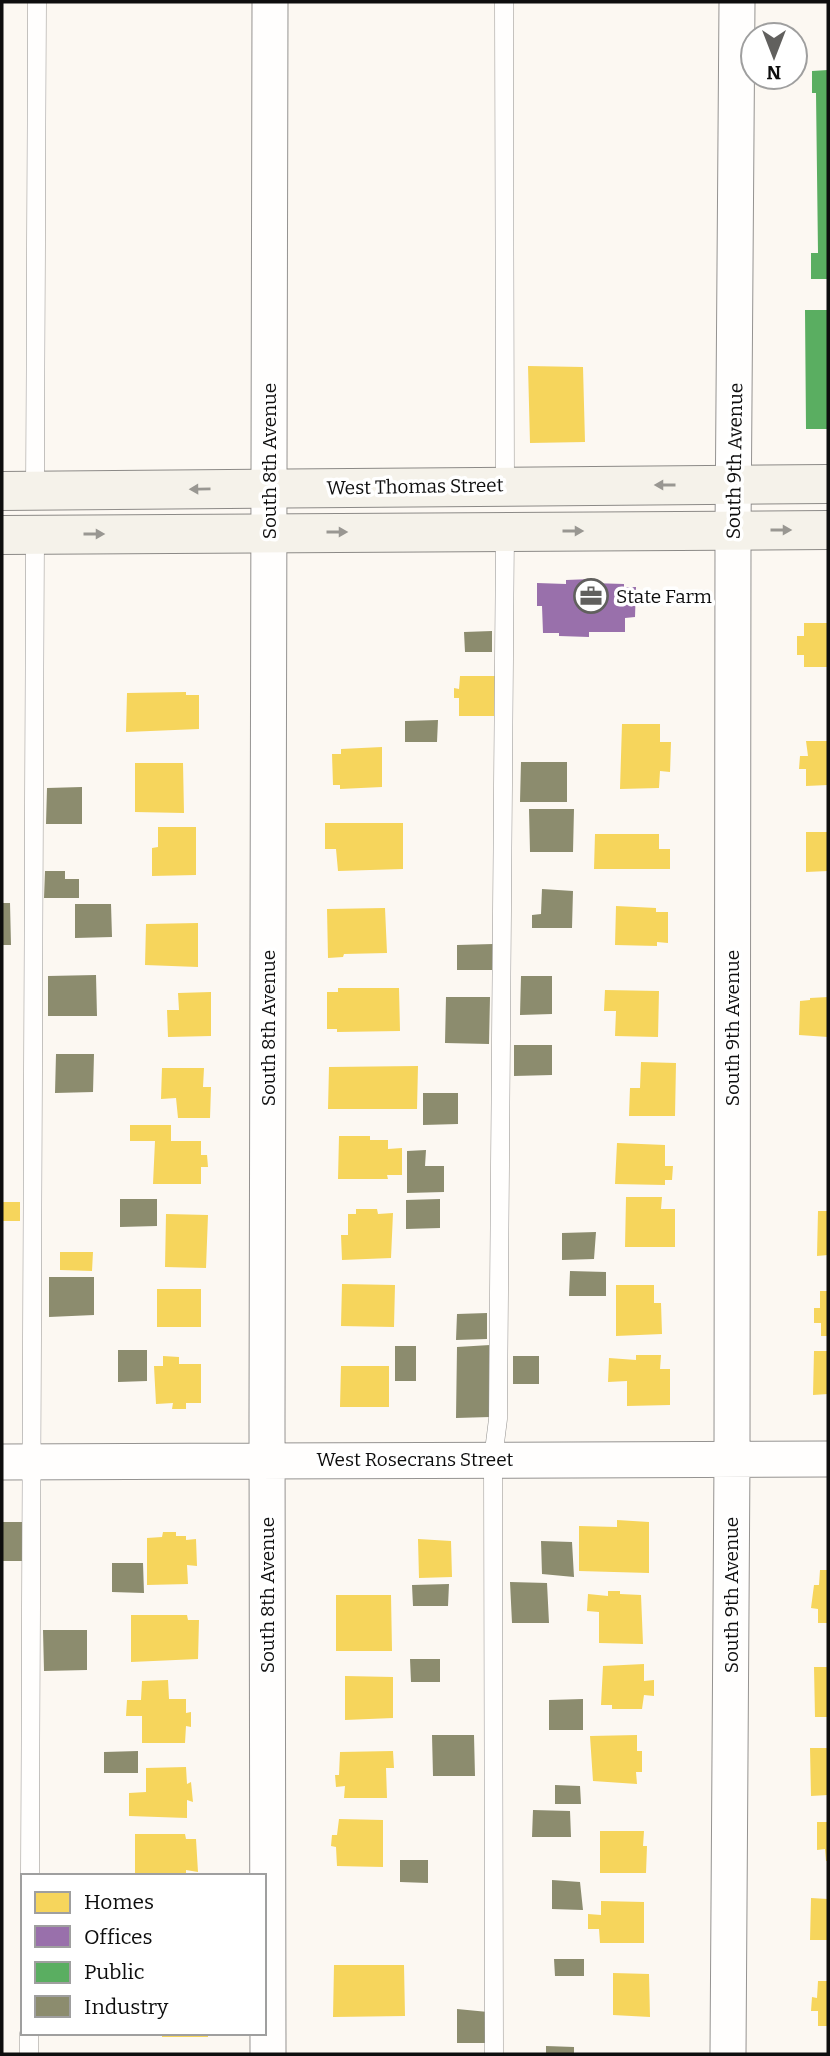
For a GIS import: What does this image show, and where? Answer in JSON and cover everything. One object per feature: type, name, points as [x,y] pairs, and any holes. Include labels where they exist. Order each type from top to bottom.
[{"type":"main road","name":"West Thomas Street","points":[[18,491],[828,484]]},
{"type":"main road","points":[[18,534],[828,530]]},
{"type":"street","name":"South 8th Avenue","points":[[268,2054],[270,2]]},
{"type":"street","name":"South 9th Avenue","points":[[728,2054],[737,2]]},
{"type":"street","name":"West Rosecrans Street","points":[[17,1461],[828,1459]]},
{"type":"lane","points":[[18,491],[37,2]]},
{"type":"lane","points":[[504,2],[505,485]]},
{"type":"lane","points":[[494,2054],[493,1459],[498,1419],[505,532]]},
{"type":"lane","points":[[18,534],[17,1461],[30,1874]]},
{"type":"lane","points":[[29,2035],[29,2054]]},
{"type":"building: Homes","points":[[528,366],[583,367],[585,442],[530,443]]},
{"type":"building: Homes","points":[[804,623],[828,623],[828,667],[804,667],[804,655],[797,655],[797,636],[804,636]]},
{"type":"building: Homes","points":[[460,676],[495,676],[495,716],[459,716],[459,698],[454,698],[454,688],[459,689]]},
{"type":"building: Homes","points":[[186,692],[186,695],[199,695],[199,729],[126,732],[127,693]]},
{"type":"building: Homes","points":[[622,724],[660,724],[660,742],[671,742],[670,772],[660,771],[659,788],[620,789]]},
{"type":"building: Homes","points":[[806,741],[828,741],[828,785],[806,786],[806,769],[799,769],[800,756],[808,756]]},
{"type":"building: Homes","points":[[382,747],[382,787],[340,789],[340,785],[333,785],[332,754],[341,754],[341,749]]},
{"type":"building: Homes","points":[[135,763],[183,763],[184,813],[135,812]]},
{"type":"building: Homes","points":[[325,823],[403,823],[403,869],[338,871],[336,849],[325,849]]},
{"type":"building: Homes","points":[[158,827],[196,827],[196,875],[152,876],[152,848],[158,847]]},
{"type":"building: Homes","points":[[806,832],[828,832],[828,871],[806,872]]},
{"type":"building: Homes","points":[[595,834],[659,834],[659,849],[670,849],[670,869],[594,869]]},
{"type":"building: Homes","points":[[616,906],[656,908],[656,912],[668,912],[668,943],[657,942],[657,946],[615,945]]},
{"type":"building: Homes","points":[[385,908],[387,953],[344,954],[343,957],[328,958],[327,909]]},
{"type":"building: Homes","points":[[198,923],[198,967],[145,965],[146,924]]},
{"type":"building: Homes","points":[[338,988],[399,988],[400,1031],[337,1032],[337,1029],[327,1029],[327,992],[338,992]]},
{"type":"building: Homes","points":[[605,990],[659,991],[658,1037],[615,1036],[616,1011],[604,1011]]},
{"type":"building: Homes","points":[[211,992],[211,1036],[168,1037],[167,1010],[179,1010],[178,993]]},
{"type":"building: Homes","points":[[828,997],[828,1037],[799,1035],[800,1001]]},
{"type":"building: Homes","points":[[641,1062],[676,1063],[675,1116],[629,1116],[630,1088],[640,1088]]},
{"type":"building: Homes","points":[[418,1066],[417,1109],[328,1109],[329,1067]]},
{"type":"building: Homes","points":[[162,1068],[204,1068],[203,1087],[211,1087],[210,1118],[178,1118],[176,1098],[161,1099]]},
{"type":"building: Homes","points":[[130,1125],[171,1125],[171,1141],[201,1141],[201,1155],[207,1155],[208,1167],[201,1167],[201,1184],[153,1184],[155,1141],[130,1141]]},
{"type":"building: Homes","points":[[339,1136],[370,1136],[370,1140],[388,1140],[388,1149],[402,1148],[402,1175],[387,1175],[388,1179],[338,1179]]},
{"type":"building: Homes","points":[[617,1143],[665,1145],[665,1166],[673,1166],[672,1180],[665,1180],[665,1185],[615,1184]]},
{"type":"building: Homes","points":[[626,1197],[662,1197],[661,1209],[675,1209],[675,1247],[625,1247]]},
{"type":"building: Homes","points":[[3,1202],[20,1202],[20,1221],[3,1221]]},
{"type":"building: Homes","points":[[356,1209],[377,1209],[378,1214],[393,1213],[391,1258],[342,1260],[341,1235],[348,1235],[348,1214],[356,1214]]},
{"type":"building: Homes","points":[[818,1211],[828,1211],[828,1255],[817,1256]]},
{"type":"building: Homes","points":[[166,1214],[208,1215],[206,1268],[165,1267]]},
{"type":"building: Homes","points":[[60,1252],[93,1252],[92,1271],[60,1270]]},
{"type":"building: Homes","points":[[342,1284],[395,1285],[394,1327],[341,1326]]},
{"type":"building: Homes","points":[[616,1285],[654,1285],[654,1303],[661,1303],[662,1334],[616,1336]]},
{"type":"building: Homes","points":[[157,1289],[201,1289],[201,1327],[157,1327]]},
{"type":"building: Homes","points":[[820,1291],[828,1291],[828,1336],[821,1336],[821,1323],[814,1323],[814,1308],[820,1308]]},
{"type":"building: Homes","points":[[814,1351],[828,1351],[828,1394],[813,1395]]},
{"type":"building: Homes","points":[[636,1355],[661,1355],[660,1369],[670,1369],[670,1405],[627,1406],[627,1381],[608,1382],[609,1358],[636,1360]]},
{"type":"building: Homes","points":[[163,1356],[179,1357],[179,1364],[201,1364],[201,1403],[186,1403],[186,1409],[172,1409],[173,1403],[156,1404],[154,1366],[163,1366]]},
{"type":"building: Homes","points":[[341,1366],[389,1366],[389,1407],[340,1407]]},
{"type":"building: Homes","points":[[617,1520],[649,1522],[649,1573],[579,1571],[579,1526],[617,1527]]},
{"type":"building: Homes","points":[[163,1532],[176,1532],[176,1536],[186,1536],[186,1540],[196,1539],[197,1566],[187,1565],[188,1584],[147,1585],[147,1538],[162,1537]]},
{"type":"building: Homes","points":[[418,1539],[451,1541],[452,1577],[419,1578]]},
{"type":"building: Homes","points":[[820,1570],[828,1570],[828,1623],[818,1623],[818,1609],[811,1608],[814,1585],[819,1585]]},
{"type":"building: Homes","points":[[608,1591],[641,1595],[643,1644],[599,1643],[599,1612],[587,1611],[588,1594],[608,1596]]},
{"type":"building: Homes","points":[[336,1595],[391,1595],[392,1651],[336,1651]]},
{"type":"building: Homes","points":[[131,1615],[187,1615],[188,1620],[199,1620],[198,1659],[131,1662]]},
{"type":"building: Homes","points":[[644,1664],[644,1681],[654,1680],[654,1696],[644,1695],[642,1709],[612,1709],[612,1705],[601,1705],[603,1666]]},
{"type":"building: Homes","points":[[814,1667],[828,1667],[828,1717],[815,1717]]},
{"type":"building: Homes","points":[[345,1676],[393,1677],[393,1718],[345,1720]]},
{"type":"building: Homes","points":[[168,1680],[169,1699],[186,1699],[186,1713],[191,1712],[191,1727],[186,1726],[185,1743],[142,1743],[142,1716],[126,1716],[127,1700],[141,1700],[142,1681]]},
{"type":"building: Homes","points":[[637,1735],[637,1751],[642,1751],[642,1772],[636,1772],[637,1784],[593,1781],[590,1736]]},
{"type":"building: Homes","points":[[810,1748],[828,1748],[828,1795],[811,1796]]},
{"type":"building: Homes","points":[[393,1751],[394,1768],[386,1768],[387,1798],[344,1798],[345,1786],[336,1787],[335,1775],[339,1775],[340,1752]]},
{"type":"building: Homes","points":[[186,1767],[187,1784],[191,1782],[193,1802],[187,1800],[187,1818],[129,1816],[129,1793],[146,1792],[146,1768]]},
{"type":"building: Homes","points":[[339,1819],[383,1820],[383,1867],[337,1866],[336,1847],[331,1846],[332,1835],[337,1835]]},
{"type":"building: Homes","points":[[817,1822],[828,1822],[828,1861],[825,1849],[817,1850]]},
{"type":"building: Homes","points":[[600,1831],[644,1831],[643,1846],[647,1846],[646,1873],[600,1873]]},
{"type":"building: Homes","points":[[135,1834],[185,1834],[186,1839],[196,1839],[198,1872],[186,1870],[186,1874],[135,1874]]},
{"type":"building: Homes","points":[[811,1898],[828,1899],[828,1940],[810,1940]]},
{"type":"building: Homes","points":[[601,1901],[644,1902],[644,1943],[600,1943],[599,1929],[588,1929],[588,1914],[601,1915]]},
{"type":"building: Homes","points":[[334,1965],[404,1965],[405,2016],[333,2017]]},
{"type":"building: Homes","points":[[613,1973],[649,1974],[650,2017],[613,2015]]},
{"type":"building: Homes","points":[[818,1981],[828,1981],[828,2026],[818,2026],[818,2011],[811,2011],[812,1997],[817,1998]]},
{"type":"building: Homes","points":[[162,2035],[208,2035],[208,2037]]},
{"type":"building: Offices","points":[[591,579],[591,583],[636,587],[635,617],[625,618],[625,632],[589,632],[589,637],[543,633],[542,606],[537,606],[537,583],[566,584],[566,580]]},
{"type":"building: Public","points":[[828,70],[828,279],[811,279],[811,253],[818,253],[816,93],[812,93],[812,71]]},
{"type":"building: Public","points":[[805,310],[828,310],[828,429],[806,429]]},
{"type":"building: Industry","points":[[492,631],[492,652],[465,652],[464,632]]},
{"type":"building: Industry","points":[[438,720],[437,742],[405,742],[405,721]]},
{"type":"building: Industry","points":[[521,762],[567,762],[567,802],[520,802]]},
{"type":"building: Industry","points":[[82,787],[82,824],[46,824],[47,788]]},
{"type":"building: Industry","points":[[529,809],[574,809],[573,852],[530,852]]},
{"type":"building: Industry","points":[[45,871],[65,871],[65,879],[79,879],[79,898],[44,898]]},
{"type":"building: Industry","points":[[542,889],[573,891],[572,928],[532,928],[532,915],[541,914]]},
{"type":"building: Industry","points":[[2,903],[10,903],[11,945],[2,945]]},
{"type":"building: Industry","points":[[75,904],[111,904],[112,937],[75,938]]},
{"type":"building: Industry","points":[[493,944],[493,970],[457,970],[457,945]]},
{"type":"building: Industry","points":[[96,975],[97,1016],[48,1016],[48,976]]},
{"type":"building: Industry","points":[[521,976],[552,976],[552,1014],[520,1015]]},
{"type":"building: Industry","points":[[446,997],[490,997],[489,1044],[445,1043]]},
{"type":"building: Industry","points":[[514,1045],[552,1045],[552,1075],[514,1076]]},
{"type":"building: Industry","points":[[56,1054],[94,1054],[93,1092],[55,1093]]},
{"type":"building: Industry","points":[[423,1093],[458,1093],[458,1124],[423,1125]]},
{"type":"building: Industry","points":[[426,1150],[425,1166],[444,1166],[444,1192],[407,1193],[407,1151]]},
{"type":"building: Industry","points":[[120,1199],[157,1199],[157,1226],[120,1227]]},
{"type":"building: Industry","points":[[440,1199],[440,1228],[406,1229],[406,1200]]},
{"type":"building: Industry","points":[[596,1232],[594,1259],[562,1260],[562,1233]]},
{"type":"building: Industry","points":[[570,1271],[606,1272],[606,1296],[569,1296]]},
{"type":"building: Industry","points":[[49,1277],[94,1277],[94,1315],[49,1317]]},
{"type":"building: Industry","points":[[487,1313],[487,1339],[456,1340],[457,1314]]},
{"type":"building: Industry","points":[[490,1345],[490,1417],[456,1418],[457,1347]]},
{"type":"building: Industry","points":[[395,1346],[416,1346],[416,1381],[395,1381]]},
{"type":"building: Industry","points":[[118,1350],[147,1350],[147,1381],[118,1382]]},
{"type":"building: Industry","points":[[513,1356],[539,1356],[539,1384],[513,1384]]},
{"type":"building: Industry","points":[[2,1522],[24,1522],[25,1561],[2,1561]]},
{"type":"building: Industry","points":[[541,1541],[572,1542],[574,1577],[542,1574]]},
{"type":"building: Industry","points":[[112,1563],[143,1563],[144,1593],[112,1592]]},
{"type":"building: Industry","points":[[510,1582],[547,1583],[549,1623],[512,1623]]},
{"type":"building: Industry","points":[[449,1584],[448,1606],[413,1606],[412,1585]]},
{"type":"building: Industry","points":[[43,1630],[87,1630],[87,1670],[44,1671]]},
{"type":"building: Industry","points":[[410,1659],[440,1659],[440,1682],[411,1682]]},
{"type":"building: Industry","points":[[583,1699],[583,1730],[549,1730],[549,1700]]},
{"type":"building: Industry","points":[[432,1735],[474,1735],[475,1776],[433,1776]]},
{"type":"building: Industry","points":[[138,1751],[138,1773],[104,1773],[104,1752]]},
{"type":"building: Industry","points":[[555,1785],[580,1786],[581,1804],[555,1804]]},
{"type":"building: Industry","points":[[533,1810],[570,1811],[571,1837],[532,1837]]},
{"type":"building: Industry","points":[[400,1860],[428,1860],[428,1883],[400,1882]]},
{"type":"building: Industry","points":[[552,1880],[580,1882],[583,1910],[552,1909]]},
{"type":"building: Industry","points":[[554,1959],[584,1959],[584,1976],[555,1976]]},
{"type":"building: Industry","points":[[457,2009],[488,2012],[488,2043],[457,2043]]},
{"type":"building: Industry","points":[[546,2046],[574,2047],[574,2054],[546,2054]]},
{"type":"place","name":"State Farm","points":[[591,596]]}]
